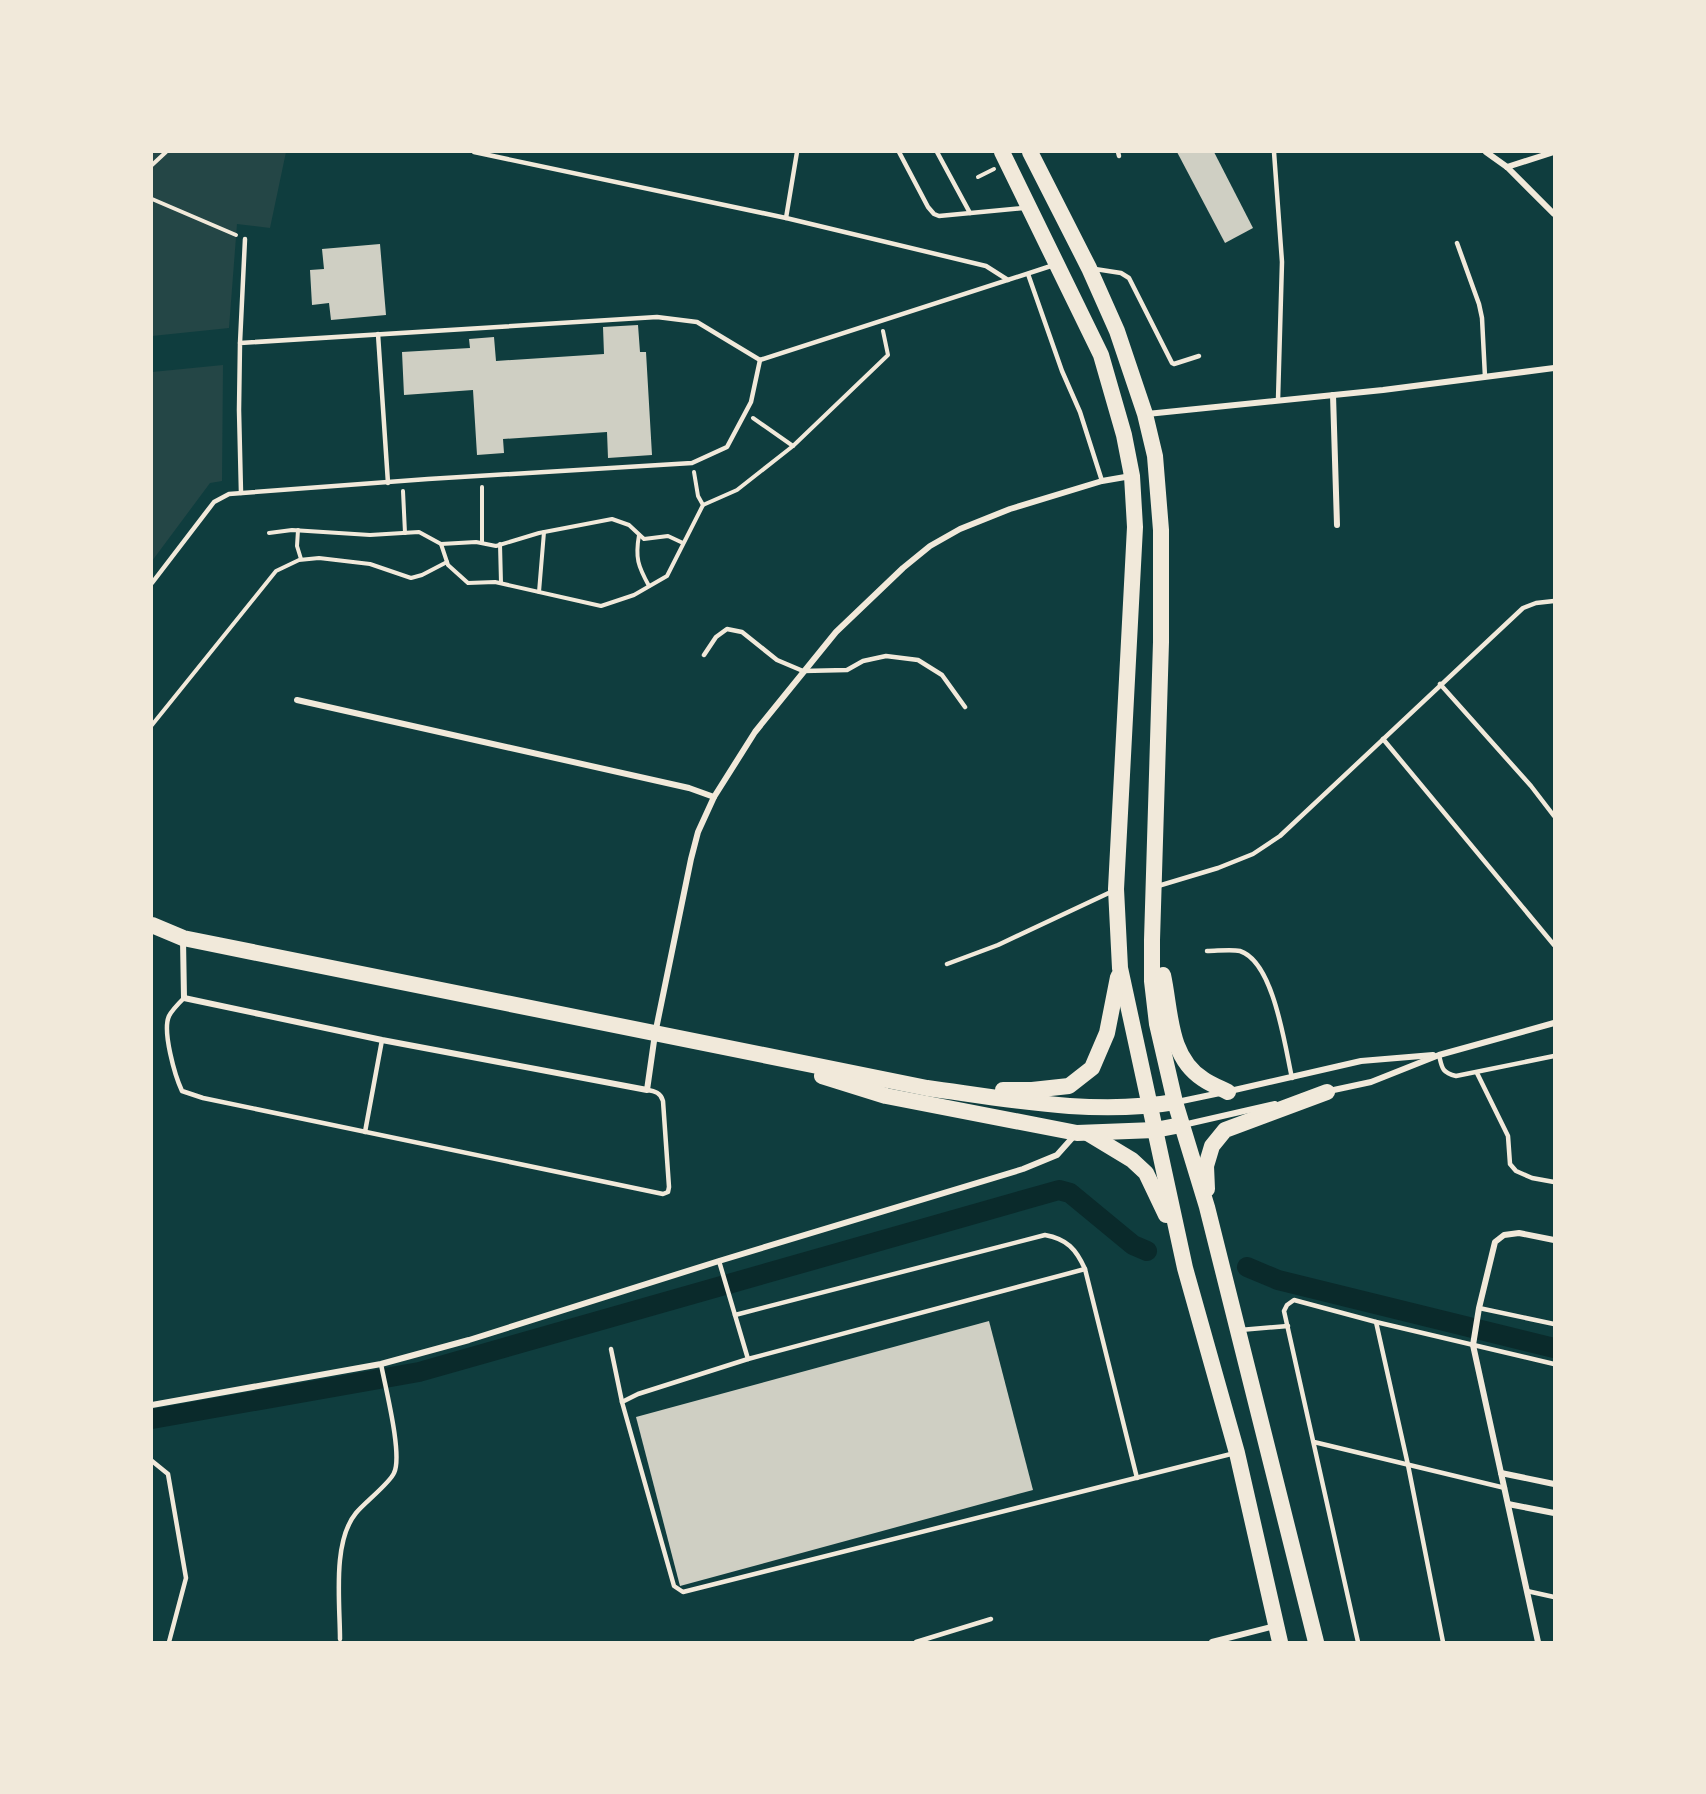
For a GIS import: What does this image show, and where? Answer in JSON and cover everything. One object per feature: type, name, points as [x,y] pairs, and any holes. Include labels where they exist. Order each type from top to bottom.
[{"type":"highway","points":[[1002,152],[1101,355],[1124,435],[1132,476],[1135,527],[1116,890],[1120,968],[1148,1107],[1185,1268],[1237,1453],[1278,1634]]},
{"type":"highway","points":[[1030,152],[1089,268],[1117,331],[1145,414],[1155,456],[1161,530],[1161,642],[1152,940],[1152,981],[1157,1024],[1174,1102],[1207,1206],[1316,1642]]},
{"type":"highway","points":[[152,925],[183,938],[927,1088],[1035,1103],[1148,1107],[1174,1102]]},
{"type":"highway","points":[[152,940],[183,938]]},
{"type":"highway","points":[[1152,940],[1164,978],[1172,1032],[1184,1059],[1201,1078],[1228,1092]]},
{"type":"highway","points":[[927,1088],[1032,1090],[1069,1086],[1092,1068],[1107,1033],[1120,968]]},
{"type":"highway","points":[[747,1052],[886,1096],[1083,1134],[1155,1130],[1181,1125]]},
{"type":"highway","points":[[1207,1206],[1206,1166],[1212,1146],[1225,1130],[1327,1092]]},
{"type":"highway","points":[[1083,1134],[1132,1160],[1146,1173],[1179,1241]]},
{"type":"street","points":[[1486,152],[1507,167],[1554,214]]},
{"type":"street","points":[[1507,167],[1554,152]]},
{"type":"street","points":[[1145,414],[1333,395],[1554,368]]},
{"type":"street","points":[[1333,395],[1337,525]]},
{"type":"street","points":[[183,938],[184,998],[382,1040],[647,1090],[655,1034],[698,832],[714,797],[755,732],[803,671],[836,632],[872,596],[903,568],[945,536],[1010,509],[1102,481],[1132,476]]},
{"type":"street","points":[[297,700],[689,788],[714,797]]},
{"type":"street","points":[[1181,1125],[1371,1082],[1439,1055],[1554,1023]]},
{"type":"street","points":[[1174,1102],[1292,1078],[1361,1061],[1439,1055]]},
{"type":"street","points":[[152,1405],[381,1364],[469,1340],[1023,1169],[1057,1155],[1083,1134]]},
{"type":"street","points":[[1538,1642],[1473,1345],[1479,1308],[1495,1242],[1504,1235],[1519,1233],[1554,1240]]},
{"type":"street","points":[[1501,1473],[1554,1484]]},
{"type":"street","points":[[1508,1504],[1554,1513]]},
{"type":"street","points":[[1212,1642],[1278,1634]]},
{"type":"lane","points":[[474,152],[786,218],[986,266],[1008,280]]},
{"type":"lane","points":[[510,159],[512,152]]},
{"type":"lane","points":[[786,218],[797,152]]},
{"type":"lane","points":[[899,152],[934,214],[939,216],[1029,207]]},
{"type":"lane","points":[[937,152],[970,213]]},
{"type":"lane","points":[[1274,152],[1282,262],[1278,400]]},
{"type":"lane","points":[[241,493],[239,410],[244,239]]},
{"type":"lane","points":[[1458,243],[1481,311],[1485,377]]},
{"type":"lane","points":[[240,343],[657,317],[697,322],[760,360],[1058,264]]},
{"type":"lane","points":[[1089,268],[1121,273],[1129,278],[1172,363],[1199,356]]},
{"type":"lane","points":[[1028,274],[1062,371],[1080,412],[1102,481]]},
{"type":"lane","points":[[378,334],[388,483]]},
{"type":"lane","points":[[152,583],[214,502],[229,494],[692,463],[727,447],[751,402],[760,360]]},
{"type":"lane","points":[[1153,888],[1218,868],[1253,854],[1280,836],[1440,684],[1523,609],[1536,603],[1554,601]]},
{"type":"lane","points":[[704,655],[716,637],[727,629],[742,632],[777,660],[803,671],[847,670],[863,661],[886,656],[918,660],[942,675],[965,706]]},
{"type":"lane","points":[[1440,684],[1531,786],[1554,816]]},
{"type":"lane","points":[[1383,739],[1554,945]]},
{"type":"lane","points":[[947,964],[998,945],[1116,890]]},
{"type":"lane","points":[[1208,951],[1240,951],[1253,959],[1264,972],[1271,990],[1292,1078]]},
{"type":"lane","points":[[184,998],[169,1017],[167,1029],[174,1075],[182,1091],[203,1098],[663,1194],[668,1192],[669,1187],[663,1101],[662,1095],[647,1090]]},
{"type":"lane","points":[[365,1132],[382,1040]]},
{"type":"lane","points":[[1439,1055],[1442,1070],[1446,1074],[1456,1076],[1554,1056]]},
{"type":"lane","points":[[1477,1073],[1508,1136],[1510,1164],[1516,1172],[1554,1182]]},
{"type":"lane","points":[[735,1315],[1045,1235],[1059,1238],[1078,1254],[1085,1269],[1137,1478]]},
{"type":"lane","points":[[719,1261],[748,1359]]},
{"type":"lane","points":[[622,1402],[638,1394],[748,1359],[1085,1269]]},
{"type":"lane","points":[[1358,1642],[1284,1311],[1287,1305],[1294,1300],[1554,1364]]},
{"type":"lane","points":[[1479,1308],[1554,1324]]},
{"type":"lane","points":[[1376,1322],[1408,1465],[1443,1642]]},
{"type":"lane","points":[[1238,1330],[1288,1326]]},
{"type":"lane","points":[[611,1349],[622,1402],[674,1586],[683,1593],[1237,1453]]},
{"type":"lane","points":[[340,1638],[340,1571],[343,1537],[355,1514],[394,1473],[397,1451],[381,1364]]},
{"type":"lane","points":[[1314,1442],[1504,1488]]},
{"type":"lane","points":[[152,1461],[168,1474],[186,1578],[169,1642]]},
{"type":"lane","points":[[1527,1591],[1554,1597]]},
{"type":"lane","points":[[916,1642],[991,1619]]},
{"type":"path","points":[[152,165],[166,152]]},
{"type":"path","points":[[152,199],[244,239]]},
{"type":"path","points":[[441,544],[447,562],[468,583],[501,584],[601,606],[634,595],[667,576],[703,505],[737,490],[793,446],[888,355],[880,321]]},
{"type":"path","points":[[746,412],[793,446]]},
{"type":"path","points":[[692,463],[698,496],[703,505]]},
{"type":"path","points":[[482,477],[482,543]]},
{"type":"path","points":[[403,481],[405,533]]},
{"type":"path","points":[[269,533],[298,530],[370,535],[419,532],[441,544],[500,544],[544,532],[612,519],[629,525],[644,539],[668,536],[683,543]]},
{"type":"path","points":[[298,530],[297,546],[301,559]]},
{"type":"path","points":[[539,592],[544,532]]},
{"type":"path","points":[[639,534],[636,552],[638,567],[649,586]]},
{"type":"path","points":[[500,544],[501,584]]},
{"type":"path","points":[[152,725],[276,571],[301,559],[319,558],[370,564],[411,578],[447,562]]},
{"type":"shaded area","points":[[152,152],[286,152],[270,228],[237,224],[229,328],[152,336]]},
{"type":"shaded area","points":[[223,365],[222,481],[210,483],[152,561],[152,372]]},
{"type":"building","points":[[1177,152],[1214,152],[1253,228],[1225,243]]},
{"type":"building","points":[[380,244],[386,315],[331,320],[329,303],[312,305],[310,270],[324,269],[322,249]]},
{"type":"building","points":[[638,325],[640,352],[646,352],[652,455],[608,458],[607,432],[503,439],[504,453],[477,455],[473,390],[404,395],[402,352],[470,348],[469,339],[494,337],[496,361],[604,354],[603,327]]},
{"type":"building","points":[[989,1321],[1033,1490],[680,1586],[636,1417]]},
{"type":"waterway","points":[[152,1419],[419,1372],[1059,1190],[1070,1193],[1133,1245],[1147,1251]]},
{"type":"waterway","points":[[1247,1267],[1278,1280],[1554,1348]]}]
